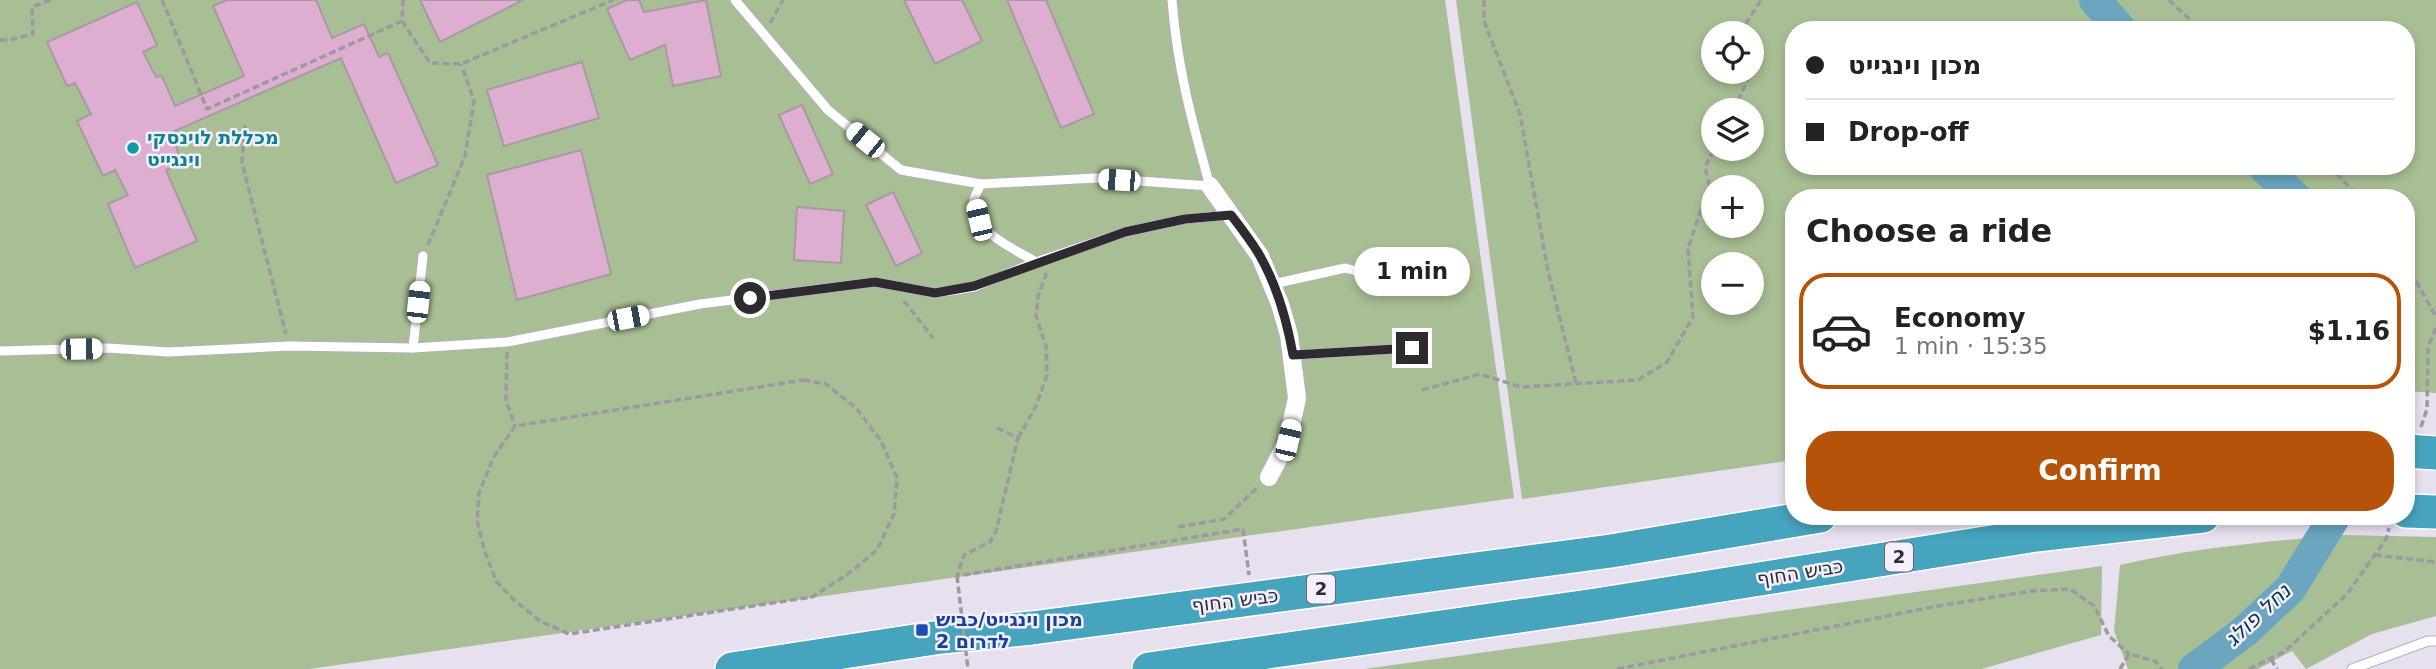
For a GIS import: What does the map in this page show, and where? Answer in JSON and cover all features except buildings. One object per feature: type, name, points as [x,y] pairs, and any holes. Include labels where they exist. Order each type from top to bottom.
[{"type":"highway","points":[[2415,516],[2436,512]]},
{"type":"highway","name":"כביש החוף","points":[[732,669],[942,637],[1032,628],[1611,551],[1785,522]]},
{"type":"highway","name":"כביש החוף","points":[[1149,669],[1582,607],[2036,535],[2124,525]]},
{"type":"street","points":[[1210,186],[1260,256],[1273,284],[1289,335],[1297,398],[1288,440],[1269,477]]},
{"type":"lane","points":[[735,0],[828,110],[901,170],[981,184],[1097,178],[1210,186],[1186,100],[1175,42],[1172,0]]},
{"type":"lane","points":[[981,184],[974,200],[979,220],[987,231],[1036,262]]},
{"type":"lane","points":[[0,351],[108,348],[167,352],[289,346],[413,348],[507,342],[700,304],[875,282],[935,293],[957,290],[1125,232],[1173,221],[1231,215]]},
{"type":"lane","points":[[413,348],[423,256]]},
{"type":"lane","points":[[1273,284],[1345,268],[1395,281]]},
{"type":"lane","points":[[1293,355],[1412,348]]},
{"type":"lane","points":[[2351,669],[2428,641],[2436,641]]},
{"type":"path","points":[[0,40],[33,34],[32,7],[51,0]]},
{"type":"path","points":[[162,0],[207,109],[402,21]]},
{"type":"path","points":[[403,0],[402,21],[430,62],[461,64],[613,0]]},
{"type":"path","points":[[764,34],[783,0]]},
{"type":"path","points":[[1484,0],[1485,21],[1520,114],[1548,271],[1576,383]]},
{"type":"path","points":[[1748,21],[1761,0]]},
{"type":"path","points":[[2169,0],[2191,21]]},
{"type":"path","points":[[423,256],[465,156],[474,101],[461,64]]},
{"type":"path","points":[[245,125],[242,163],[289,346]]},
{"type":"path","points":[[1422,390],[1480,374],[1521,387],[1638,380],[1667,362],[1693,317],[1688,250],[1709,184],[1704,167],[1707,161]]},
{"type":"path","points":[[2338,175],[2351,189]]},
{"type":"path","points":[[968,669],[957,576],[964,555],[990,542],[996,530],[1018,438],[1036,406],[1047,375],[1046,346],[1036,316],[1038,296],[1046,273],[1057,255]]},
{"type":"path","points":[[2415,279],[2436,317]]},
{"type":"path","points":[[892,286],[933,338]]},
{"type":"path","points":[[2420,446],[2427,409],[2428,347],[2436,327]]},
{"type":"path","points":[[507,342],[506,401],[516,426]]},
{"type":"path","points":[[803,380],[826,384],[857,409],[881,441],[897,478],[894,514],[877,550],[848,574],[812,597],[569,634],[540,621],[514,600],[496,581],[484,549],[477,520],[479,493],[493,458],[516,426],[803,380]]},
{"type":"path","points":[[997,428],[1018,438]]},
{"type":"path","points":[[1178,527],[1224,519],[1269,477]]},
{"type":"path","points":[[2249,669],[2284,652],[2347,594],[2395,525]]},
{"type":"path","points":[[957,576],[1242,529],[1252,598]]},
{"type":"path","points":[[2375,555],[2436,562]]},
{"type":"path","points":[[1617,669],[1938,606],[2032,591],[2070,589],[2094,606],[2109,636],[2129,654],[2155,661],[2162,669]]},
{"type":"path","points":[[2120,669],[2129,654]]},
{"type":"path","points":[[2271,659],[2277,669]]},
{"type":"green space","points":[[0,0],[1445,0],[1514,498],[309,669],[0,669]]},
{"type":"green space","points":[[1456,0],[2436,0],[2436,393],[2415,392],[2415,189],[1785,189],[1785,461],[1522,499]]},
{"type":"green space","points":[[2343,535],[2436,537],[2436,616],[2372,634],[2306,669],[2292,651],[2258,669],[2128,669],[2114,631],[2120,565],[2203,550]]},
{"type":"green space","points":[[2102,566],[2101,635],[1981,669],[1364,669]]},
{"type":"waterway","name":"נחל פולג","points":[[2095,0],[2113,21]]},
{"type":"waterway","name":"נחל פולג","points":[[2272,175],[2287,189]]},
{"type":"waterway","name":"נחל פולג","points":[[2194,669],[2244,632],[2290,589],[2329,525]]},
{"type":"place","name":"מכללת לוינסקי וינגייט","points":[[133,148]]},
{"type":"place","name":"מכון וינגייט/כביש 2 לדרום","points":[[922,630]]},
{"type":"route","points":[[750,298],[875,282],[935,293],[957,290],[1125,232],[1185,219],[1231,215],[1260,256],[1273,284],[1293,355],[1412,348]]}]
